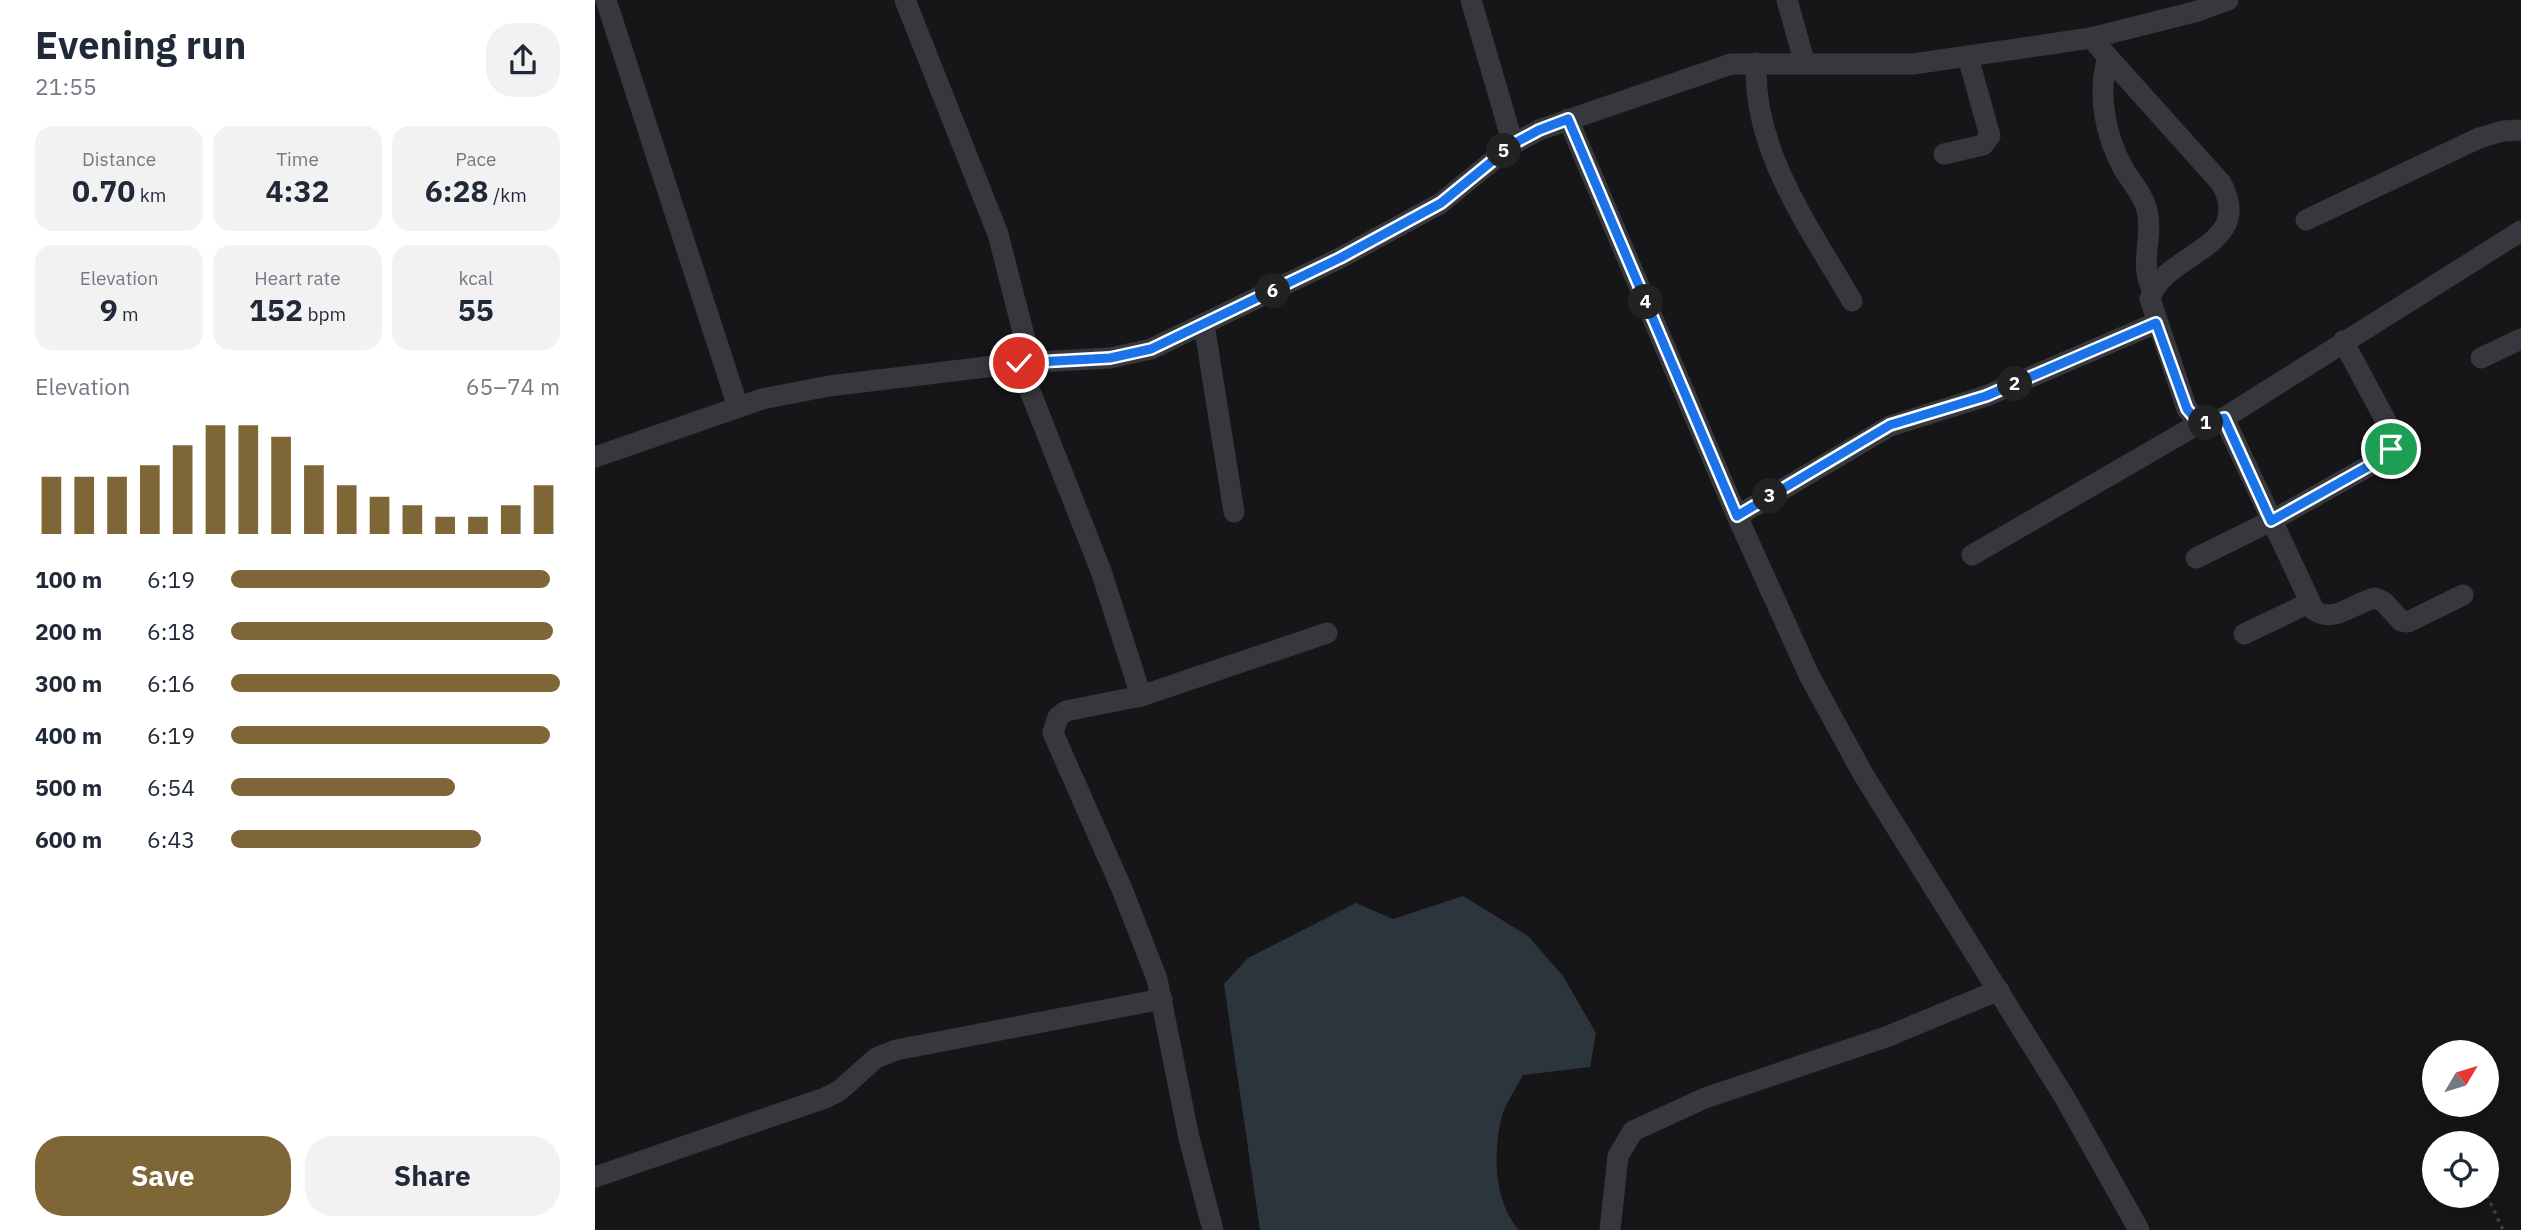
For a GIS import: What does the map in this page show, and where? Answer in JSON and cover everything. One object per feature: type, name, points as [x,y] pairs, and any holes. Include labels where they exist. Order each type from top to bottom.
[{"type":"street","points":[[606,0],[738,407]]},
{"type":"street","points":[[905,0],[998,234],[1025,363],[1101,570],[1141,696]]},
{"type":"street","points":[[1471,0],[1513,144]]},
{"type":"street","points":[[1787,0],[1805,64]]},
{"type":"street","points":[[595,457],[738,407],[829,386],[1025,363],[1110,358],[1151,349],[1340,258],[1441,203],[1513,144],[1539,130],[1702,72],[1731,64],[1913,64],[1968,57],[2091,38],[2198,11],[2228,0]]},
{"type":"street","points":[[2091,38],[2221,183],[2231,205],[2224,226],[2213,239],[2158,282],[2150,299],[2187,409],[2200,424]]},
{"type":"street","points":[[1944,154],[1983,145],[1990,136],[1968,57]]},
{"type":"street","points":[[2108,57],[2103,77],[2105,113],[2117,155],[2147,211],[2145,272],[2153,290]]},
{"type":"street","points":[[1756,63],[1757,93],[1774,160],[1852,301]]},
{"type":"street","points":[[1568,119],[1777,609],[1839,732],[2065,1098],[2139,1230]]},
{"type":"street","points":[[2306,220],[2479,138],[2504,131],[2521,130]]},
{"type":"street","points":[[1972,555],[2200,424],[2224,418],[2521,231]]},
{"type":"street","points":[[1737,516],[1890,425],[1986,396],[2156,323]]},
{"type":"street","points":[[1204,324],[1234,512]]},
{"type":"street","points":[[2481,358],[2521,339]]},
{"type":"street","points":[[2196,558],[2271,521],[2385,457],[2391,449],[2392,437],[2388,425],[2343,341]]},
{"type":"street","points":[[2224,418],[2309,603],[2323,616],[2331,617],[2375,598],[2383,602],[2401,621],[2408,622],[2463,595]]},
{"type":"street","points":[[2245,634],[2309,603]]},
{"type":"street","points":[[1213,1230],[1189,1138],[1162,999],[1143,939],[1053,733],[1058,717],[1066,711],[1141,696],[1327,634]]},
{"type":"street","points":[[1610,1230],[1618,1156],[1633,1131],[1705,1098],[1886,1037],[1999,990]]},
{"type":"street","points":[[595,1177],[825,1098],[839,1091],[885,1053],[1162,999]]},
{"type":"path","points":[[2493,1208],[2503,1230]]},
{"type":"shaded area","points":[[1463,896],[1528,936],[1563,976],[1596,1033],[1590,1067],[1523,1075],[1505,1109],[1498,1133],[1498,1177],[1505,1206],[1519,1230],[1260,1230],[1224,984],[1248,958],[1356,903],[1393,919]]},
{"type":"route","points":[[1019,363],[1110,358],[1151,349],[1340,258],[1441,203],[1513,144],[1568,119],[1737,516],[1890,425],[1986,396],[2156,323],[2187,409],[2200,424],[2224,418],[2271,521],[2385,457],[2391,449]]}]
